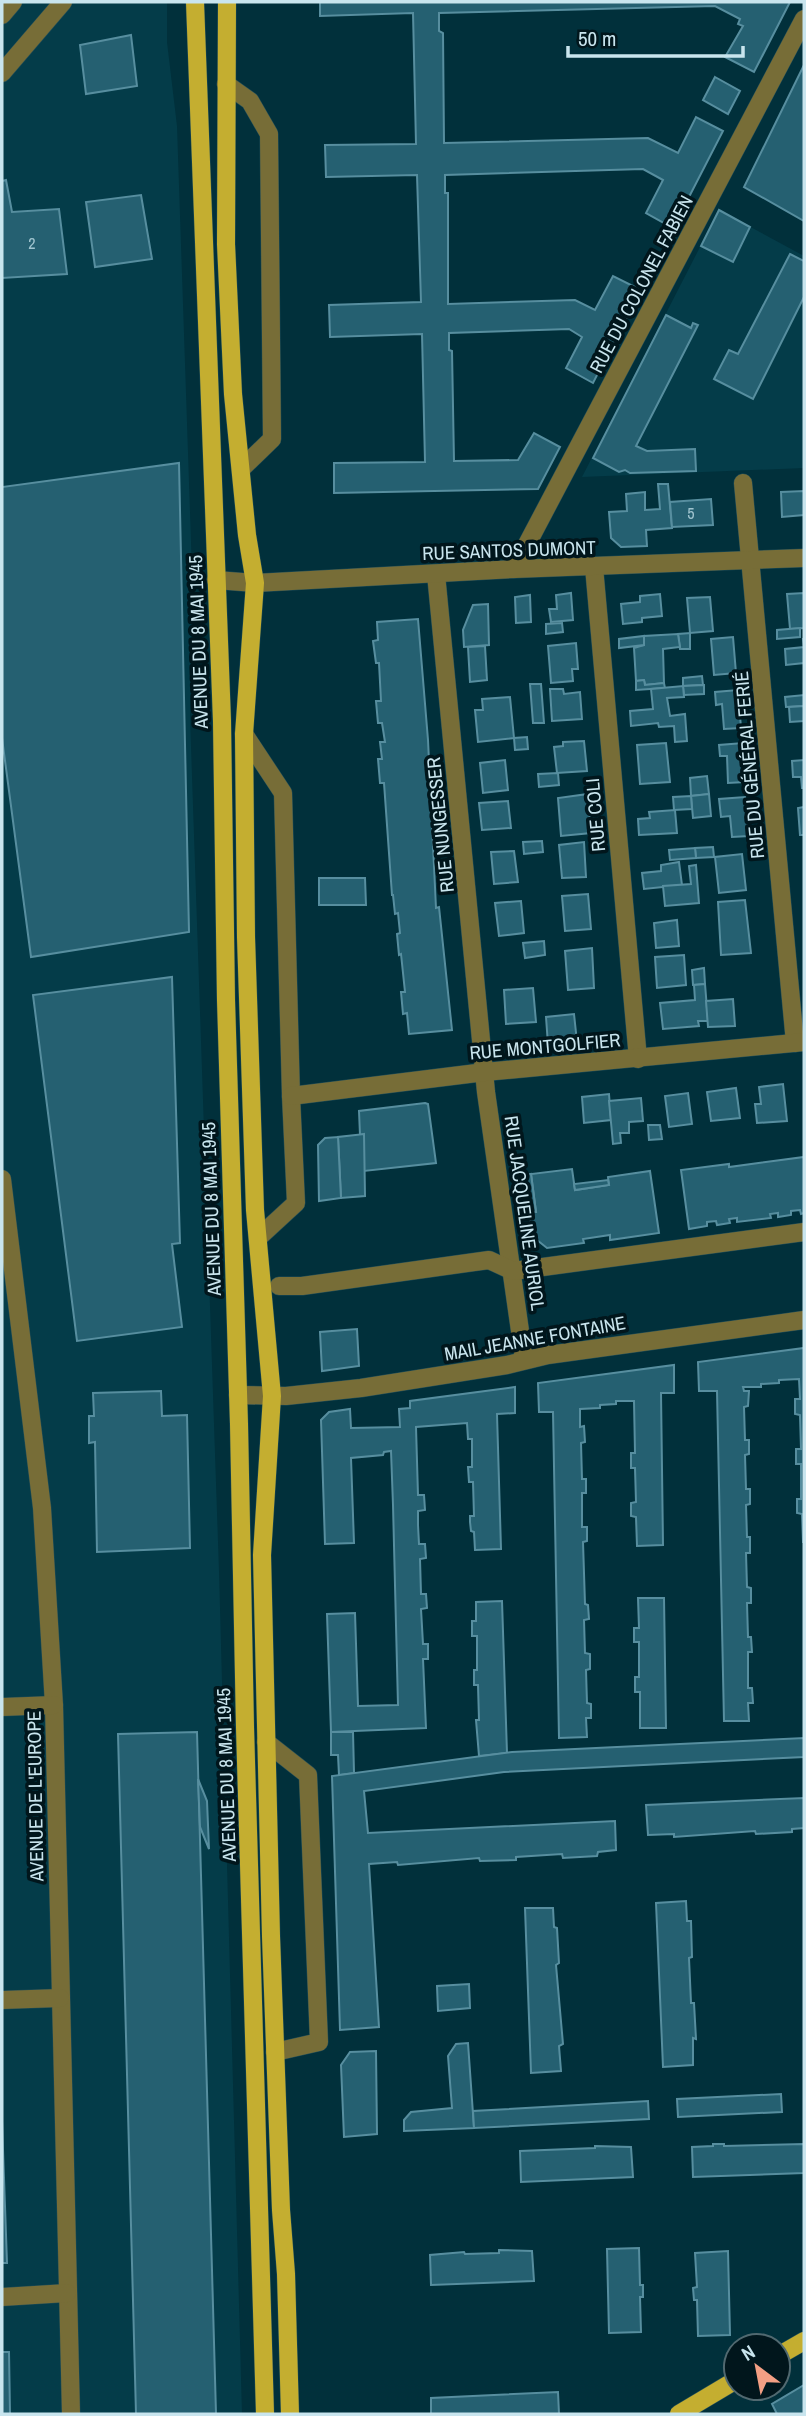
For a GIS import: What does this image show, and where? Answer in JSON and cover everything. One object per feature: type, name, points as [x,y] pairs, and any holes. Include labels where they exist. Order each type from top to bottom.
[{"type":"main road","name":"AVENUE DU 8 MAI 1945","points":[[195,2],[222,721],[226,1000],[265,2414]]},
{"type":"main road","name":"AVENUE DU 8 MAI 1945","points":[[228,2],[226,244],[233,394],[255,583],[244,734],[246,937],[255,1210],[279,1396],[262,1555],[275,2052],[290,2414]]},
{"type":"main road","points":[[679,2414],[722,2389]]},
{"type":"street","points":[[2,15],[13,2]]},
{"type":"street","points":[[2,73],[62,2]]},
{"type":"street","name":"RUE DU COLONEL FABIEN","points":[[514,569],[804,19]]},
{"type":"street","points":[[226,84],[250,101],[269,134],[272,439],[241,469]]},
{"type":"street","name":"RUE DU GÉNÉRAL FERIÉ","points":[[743,483],[800,1043]]},
{"type":"street","name":"RUE SANTOS DUMONT","points":[[216,580],[255,583],[514,569],[804,558]]},
{"type":"street","name":"RUE COLI","points":[[594,567],[638,1059]]},
{"type":"street","name":"RUE NUNGESSER","points":[[436,574],[485,1072]]},
{"type":"street","points":[[244,734],[283,793],[290,1096],[296,1203],[258,1238]]},
{"type":"street","name":"RUE MONTGOLFIER","points":[[290,1096],[485,1072],[800,1043]]},
{"type":"street","name":"RUE JACQUELINE AURIOL","points":[[485,1072],[524,1359]]},
{"type":"street","name":"AVENUE DE L'EUROPE","points":[[2,1179],[42,1508],[54,1705],[71,2414]]},
{"type":"street","points":[[279,1286],[302,1286],[489,1260],[513,1272],[804,1232]]},
{"type":"street","name":"MAIL JEANNE FONTAINE","points":[[238,1395],[279,1396],[387,1384],[507,1365],[524,1359],[804,1320]]},
{"type":"street","points":[[2,1707],[54,1705]]},
{"type":"street","points":[[266,1742],[308,1775],[319,2042],[275,2052]]},
{"type":"street","points":[[2,2000],[60,1998]]},
{"type":"street","points":[[2,2297],[67,2293]]},
{"type":"shaded area","points":[[2,2],[167,2],[167,42],[177,126],[192,571],[190,717],[219,1571],[242,2414],[2,2414]]},
{"type":"shaded area","points":[[719,210],[804,256],[804,468],[582,477]]},
{"type":"building","points":[[320,2],[790,2],[754,72],[725,57],[743,26],[738,24],[740,19],[715,6],[439,13],[439,31],[443,33],[444,143],[648,138],[678,153],[696,117],[723,131],[673,228],[646,213],[663,180],[643,169],[445,175],[445,193],[448,193],[448,304],[575,300],[595,310],[613,276],[641,290],[593,383],[566,368],[582,337],[569,329],[449,333],[449,350],[452,351],[454,461],[518,460],[534,433],[560,447],[538,489],[334,493],[334,463],[425,462],[422,334],[330,337],[329,305],[421,302],[417,175],[326,177],[325,145],[416,144],[413,13],[320,16]]},
{"type":"building","points":[[131,35],[137,86],[86,94],[80,45]]},
{"type":"building","points":[[804,65],[804,221],[744,187]]},
{"type":"building","points":[[715,77],[740,91],[728,114],[703,100]]},
{"type":"building","points":[[6,180],[12,212],[59,209],[67,274],[2,278],[2,181]]},
{"type":"building","points":[[141,195],[152,259],[95,267],[86,202]]},
{"type":"building","points":[[719,210],[750,227],[733,262],[701,246]]},
{"type":"building","points":[[790,254],[804,261],[804,297],[753,399],[714,379],[729,350],[738,354]]},
{"type":"building","points":[[666,315],[691,328],[693,323],[698,325],[636,446],[647,451],[695,449],[696,471],[619,472],[593,458]]},
{"type":"building","points":[[179,463],[189,932],[31,957],[2,738],[2,487]]},
{"type":"building","points":[[658,484],[668,484],[672,528],[646,530],[647,546],[621,547],[611,538],[609,512],[627,511],[626,494],[645,492],[645,510],[660,509]]},
{"type":"building","points":[[804,491],[804,515],[782,517],[781,492]]},
{"type":"building","points":[[711,499],[713,525],[672,527],[670,502]]},
{"type":"building","points":[[571,593],[573,620],[551,622],[549,609],[557,609],[556,595]]},
{"type":"building","points":[[804,593],[804,628],[790,629],[787,594]]},
{"type":"building","points":[[660,594],[662,616],[623,624],[621,604],[640,602],[640,596]]},
{"type":"building","points":[[530,595],[531,622],[516,623],[515,597]]},
{"type":"building","points":[[710,597],[713,631],[690,633],[687,598]]},
{"type":"building","points":[[488,604],[489,645],[464,647],[463,630],[473,605]]},
{"type":"building","points":[[418,619],[428,740],[436,908],[439,907],[452,1030],[409,1034],[407,1013],[403,1014],[401,992],[405,992],[397,934],[400,933],[398,913],[395,914],[392,895],[384,783],[380,783],[380,742],[385,742],[382,723],[378,723],[376,701],[381,701],[379,663],[376,663],[373,641],[378,640],[377,622]]},
{"type":"building","points":[[562,623],[563,632],[546,634],[546,624]]},
{"type":"building","points":[[800,628],[800,637],[777,639],[777,630]]},
{"type":"building","points":[[690,633],[690,649],[680,649],[678,634]]},
{"type":"building","points":[[678,634],[680,647],[663,649],[664,683],[645,685],[644,680],[636,681],[634,648],[644,645],[644,636]]},
{"type":"building","points":[[644,636],[644,645],[619,648],[619,639]]},
{"type":"building","points":[[733,637],[736,673],[714,675],[711,639]]},
{"type":"building","points":[[576,643],[578,669],[572,669],[573,681],[551,683],[548,646]]},
{"type":"building","points":[[485,646],[487,680],[470,682],[468,647]]},
{"type":"building","points":[[804,647],[804,663],[786,665],[785,649]]},
{"type":"building","points":[[702,676],[703,685],[683,686],[683,678]]},
{"type":"building","points":[[644,680],[645,685],[664,683],[665,688],[636,690],[636,681]]},
{"type":"building","points":[[530,684],[541,684],[544,723],[533,723]]},
{"type":"building","points":[[704,685],[704,694],[684,695],[683,686]]},
{"type":"building","points":[[683,686],[684,697],[667,698],[670,716],[685,714],[687,741],[675,742],[674,726],[659,727],[658,723],[631,726],[630,711],[653,709],[651,689]]},
{"type":"building","points":[[550,689],[563,689],[564,694],[580,692],[582,719],[552,721]]},
{"type":"building","points":[[738,690],[741,728],[724,729],[722,704],[716,705],[715,692]]},
{"type":"building","points":[[804,695],[804,706],[786,707],[785,697]]},
{"type":"building","points":[[510,697],[514,738],[478,742],[475,710],[483,710],[482,699]]},
{"type":"building","points":[[804,706],[804,721],[790,722],[789,707]]},
{"type":"building","points":[[527,737],[528,749],[515,750],[514,738]]},
{"type":"building","points":[[584,741],[587,771],[557,773],[554,747],[563,746],[563,742]]},
{"type":"building","points":[[666,743],[670,782],[640,784],[637,745]]},
{"type":"building","points":[[743,743],[745,782],[728,783],[727,756],[720,756],[719,745]]},
{"type":"building","points":[[505,760],[508,790],[483,793],[480,763]]},
{"type":"building","points":[[804,760],[802,788],[801,777],[793,777],[792,761]]},
{"type":"building","points":[[558,773],[559,785],[539,787],[538,774]]},
{"type":"building","points":[[707,776],[709,794],[691,796],[690,778]]},
{"type":"building","points":[[588,794],[591,833],[561,836],[558,798]]},
{"type":"building","points":[[709,794],[711,816],[693,818],[691,796]]},
{"type":"building","points":[[691,796],[692,809],[674,810],[673,797]]},
{"type":"building","points":[[745,797],[749,836],[732,837],[730,816],[721,817],[719,799]]},
{"type":"building","points":[[508,801],[511,828],[482,830],[479,803]]},
{"type":"building","points":[[804,807],[804,835],[800,835],[798,808]]},
{"type":"building","points":[[675,810],[677,833],[639,835],[638,819],[650,818],[649,812]]},
{"type":"building","points":[[542,841],[543,852],[524,854],[523,842]]},
{"type":"building","points":[[584,842],[586,877],[562,878],[559,845]]},
{"type":"building","points":[[713,847],[714,857],[696,858],[695,848]]},
{"type":"building","points":[[695,848],[696,858],[670,860],[669,850]]},
{"type":"building","points":[[514,851],[518,882],[494,884],[491,852]]},
{"type":"building","points":[[742,854],[746,890],[719,893],[715,857]]},
{"type":"building","points":[[679,862],[682,885],[644,889],[642,873],[661,871],[661,865]]},
{"type":"building","points":[[696,865],[699,903],[665,906],[663,886],[691,884],[689,866]]},
{"type":"building","points":[[319,878],[365,878],[366,905],[319,905]]},
{"type":"building","points":[[588,894],[591,929],[565,931],[562,896]]},
{"type":"building","points":[[745,900],[751,953],[721,955],[718,902]]},
{"type":"building","points":[[521,901],[524,933],[499,936],[495,903]]},
{"type":"building","points":[[677,920],[679,946],[656,948],[654,923]]},
{"type":"building","points":[[544,941],[545,955],[525,958],[523,943]]},
{"type":"building","points":[[592,948],[594,988],[568,990],[565,951]]},
{"type":"building","points":[[684,955],[686,985],[657,988],[655,957]]},
{"type":"building","points":[[704,968],[705,984],[693,985],[692,970]]},
{"type":"building","points":[[172,977],[180,1243],[172,1244],[182,1327],[77,1341],[33,995]]},
{"type":"building","points":[[705,984],[708,1021],[698,1021],[699,1026],[663,1029],[660,1003],[695,1000],[694,985]]},
{"type":"building","points":[[533,988],[536,1022],[506,1024],[504,990]]},
{"type":"building","points":[[733,999],[735,1026],[708,1027],[706,1001]]},
{"type":"building","points":[[574,1014],[577,1042],[548,1045],[546,1017]]},
{"type":"building","points":[[783,1084],[787,1121],[757,1123],[755,1104],[761,1104],[759,1087]]},
{"type":"building","points":[[736,1088],[740,1118],[711,1121],[707,1092]]},
{"type":"building","points":[[688,1093],[692,1124],[669,1127],[665,1096]]},
{"type":"building","points":[[609,1094],[611,1120],[584,1123],[582,1097]]},
{"type":"building","points":[[641,1098],[643,1121],[629,1122],[629,1133],[620,1133],[621,1143],[613,1144],[609,1101]]},
{"type":"building","points":[[428,1104],[436,1163],[364,1171],[364,1134],[360,1135],[359,1111]]},
{"type":"building","points":[[648,1125],[660,1125],[662,1139],[649,1140]]},
{"type":"building","points":[[364,1134],[365,1196],[341,1198],[338,1137]]},
{"type":"building","points":[[338,1137],[341,1198],[319,1201],[318,1145],[325,1138]]},
{"type":"building","points":[[804,1157],[804,1213],[801,1214],[800,1210],[791,1211],[791,1215],[778,1217],[778,1213],[770,1214],[771,1218],[737,1222],[737,1218],[729,1219],[730,1223],[717,1225],[716,1221],[707,1222],[707,1226],[689,1229],[681,1170]]},
{"type":"building","points":[[572,1169],[575,1190],[609,1185],[608,1177],[650,1171],[659,1233],[610,1240],[610,1235],[583,1239],[584,1243],[547,1248],[532,1236],[529,1212],[536,1212],[531,1174]]},
{"type":"building","points":[[531,1174],[536,1212],[529,1212],[524,1175]]},
{"type":"building","points":[[608,1180],[609,1185],[575,1190],[574,1184]]},
{"type":"building","points":[[357,1329],[359,1366],[322,1371],[320,1332]]},
{"type":"building","points":[[804,1348],[804,1542],[802,1514],[797,1513],[797,1499],[801,1499],[801,1464],[796,1464],[796,1449],[801,1449],[800,1415],[795,1414],[795,1399],[800,1399],[799,1379],[779,1380],[779,1383],[761,1384],[761,1387],[743,1387],[744,1391],[749,1391],[748,1406],[744,1407],[745,1440],[749,1440],[749,1454],[745,1455],[746,1489],[750,1489],[750,1504],[746,1505],[747,1537],[750,1537],[750,1553],[746,1553],[747,1587],[751,1588],[751,1603],[747,1603],[748,1637],[751,1637],[752,1652],[748,1652],[748,1688],[752,1688],[753,1703],[748,1703],[749,1721],[724,1721],[717,1391],[699,1391],[698,1362]]},
{"type":"building","points":[[674,1365],[674,1393],[661,1393],[663,1545],[637,1546],[636,1517],[631,1516],[631,1503],[636,1502],[635,1468],[631,1468],[631,1453],[635,1453],[634,1401],[616,1401],[616,1404],[600,1405],[600,1408],[580,1409],[580,1427],[584,1426],[585,1442],[581,1443],[582,1479],[586,1479],[586,1493],[582,1493],[582,1527],[587,1527],[587,1541],[583,1542],[585,1604],[588,1605],[589,1619],[584,1620],[585,1653],[590,1654],[590,1669],[586,1670],[587,1703],[591,1704],[591,1718],[586,1718],[587,1737],[559,1738],[553,1412],[539,1412],[538,1383]]},
{"type":"building","points":[[515,1387],[515,1413],[497,1414],[501,1549],[475,1550],[474,1532],[471,1531],[470,1522],[470,1516],[474,1516],[473,1482],[469,1482],[468,1467],[472,1467],[472,1439],[468,1439],[467,1423],[416,1427],[418,1495],[424,1495],[425,1510],[418,1511],[418,1525],[419,1544],[425,1544],[426,1558],[420,1559],[421,1594],[426,1594],[427,1608],[421,1609],[423,1644],[428,1644],[428,1659],[423,1659],[426,1728],[331,1732],[327,1614],[355,1613],[358,1706],[398,1705],[393,1505],[391,1451],[384,1452],[383,1455],[351,1458],[354,1543],[325,1544],[321,1420],[329,1412],[350,1409],[351,1428],[400,1427],[399,1409],[410,1408],[410,1401]]},
{"type":"building","points":[[161,1391],[162,1416],[187,1415],[190,1548],[97,1552],[95,1442],[89,1443],[89,1416],[94,1416],[93,1393]]},
{"type":"building","points":[[638,1598],[664,1598],[666,1728],[640,1728],[640,1692],[635,1692],[635,1677],[639,1677],[639,1642],[634,1642],[634,1628],[639,1628]]},
{"type":"building","points":[[502,1601],[507,1753],[479,1756],[476,1720],[479,1720],[478,1685],[474,1685],[477,1636],[472,1636],[472,1621],[476,1621],[476,1602]]},
{"type":"building","points":[[197,1732],[216,2414],[136,2414],[118,1734]]},
{"type":"building","points":[[331,1732],[353,1732],[354,1773],[339,1775],[338,1755],[331,1755]]},
{"type":"building","points":[[804,1738],[804,1757],[504,1772],[364,1791],[368,1833],[615,1821],[616,1850],[598,1852],[597,1856],[563,1858],[562,1854],[516,1857],[516,1860],[480,1861],[479,1858],[398,1865],[397,1862],[369,1864],[379,2027],[340,2030],[332,1776],[512,1752]]},
{"type":"building","points":[[198,1779],[207,1801],[209,1849],[200,1827]]},
{"type":"building","points":[[804,1798],[804,1828],[792,1829],[792,1832],[756,1834],[755,1831],[674,1837],[674,1834],[648,1835],[646,1805]]},
{"type":"building","points":[[686,1901],[687,1921],[691,1921],[692,1957],[689,1958],[696,2039],[693,2038],[693,2065],[663,2067],[656,1903]]},
{"type":"building","points":[[525,1908],[553,1908],[554,1927],[557,1928],[559,1963],[556,1965],[563,2044],[559,2046],[561,2071],[531,2073]]},
{"type":"building","points":[[469,1984],[470,2008],[438,2011],[437,1986]]},
{"type":"building","points":[[468,2043],[474,2128],[404,2131],[404,2120],[411,2112],[452,2108],[448,2056],[456,2044]]},
{"type":"building","points":[[376,2051],[377,2134],[344,2137],[341,2065],[350,2052]]},
{"type":"building","points":[[781,2094],[782,2112],[678,2117],[677,2099]]},
{"type":"building","points":[[648,2101],[649,2119],[474,2128],[473,2111]]},
{"type":"building","points":[[2,2121],[7,2263],[2,2263]]},
{"type":"building","points":[[713,2144],[804,2144],[804,2173],[693,2177],[692,2147]]},
{"type":"building","points":[[595,2146],[631,2147],[633,2177],[521,2182],[520,2151]]},
{"type":"building","points":[[639,2248],[640,2285],[643,2285],[643,2297],[640,2297],[641,2332],[609,2333],[607,2249]]},
{"type":"building","points":[[499,2250],[532,2251],[534,2281],[431,2285],[430,2255],[499,2253]]},
{"type":"building","points":[[728,2251],[730,2332],[722,2332],[722,2335],[698,2336],[697,2300],[694,2300],[693,2288],[697,2287],[695,2253]]},
{"type":"building","points":[[2,2352],[9,2352],[10,2414],[2,2414]]},
{"type":"building","points":[[804,2385],[804,2414],[777,2414],[772,2404],[792,2402],[792,2392]]},
{"type":"building","points":[[558,2392],[559,2414],[431,2414],[431,2398]]}]
